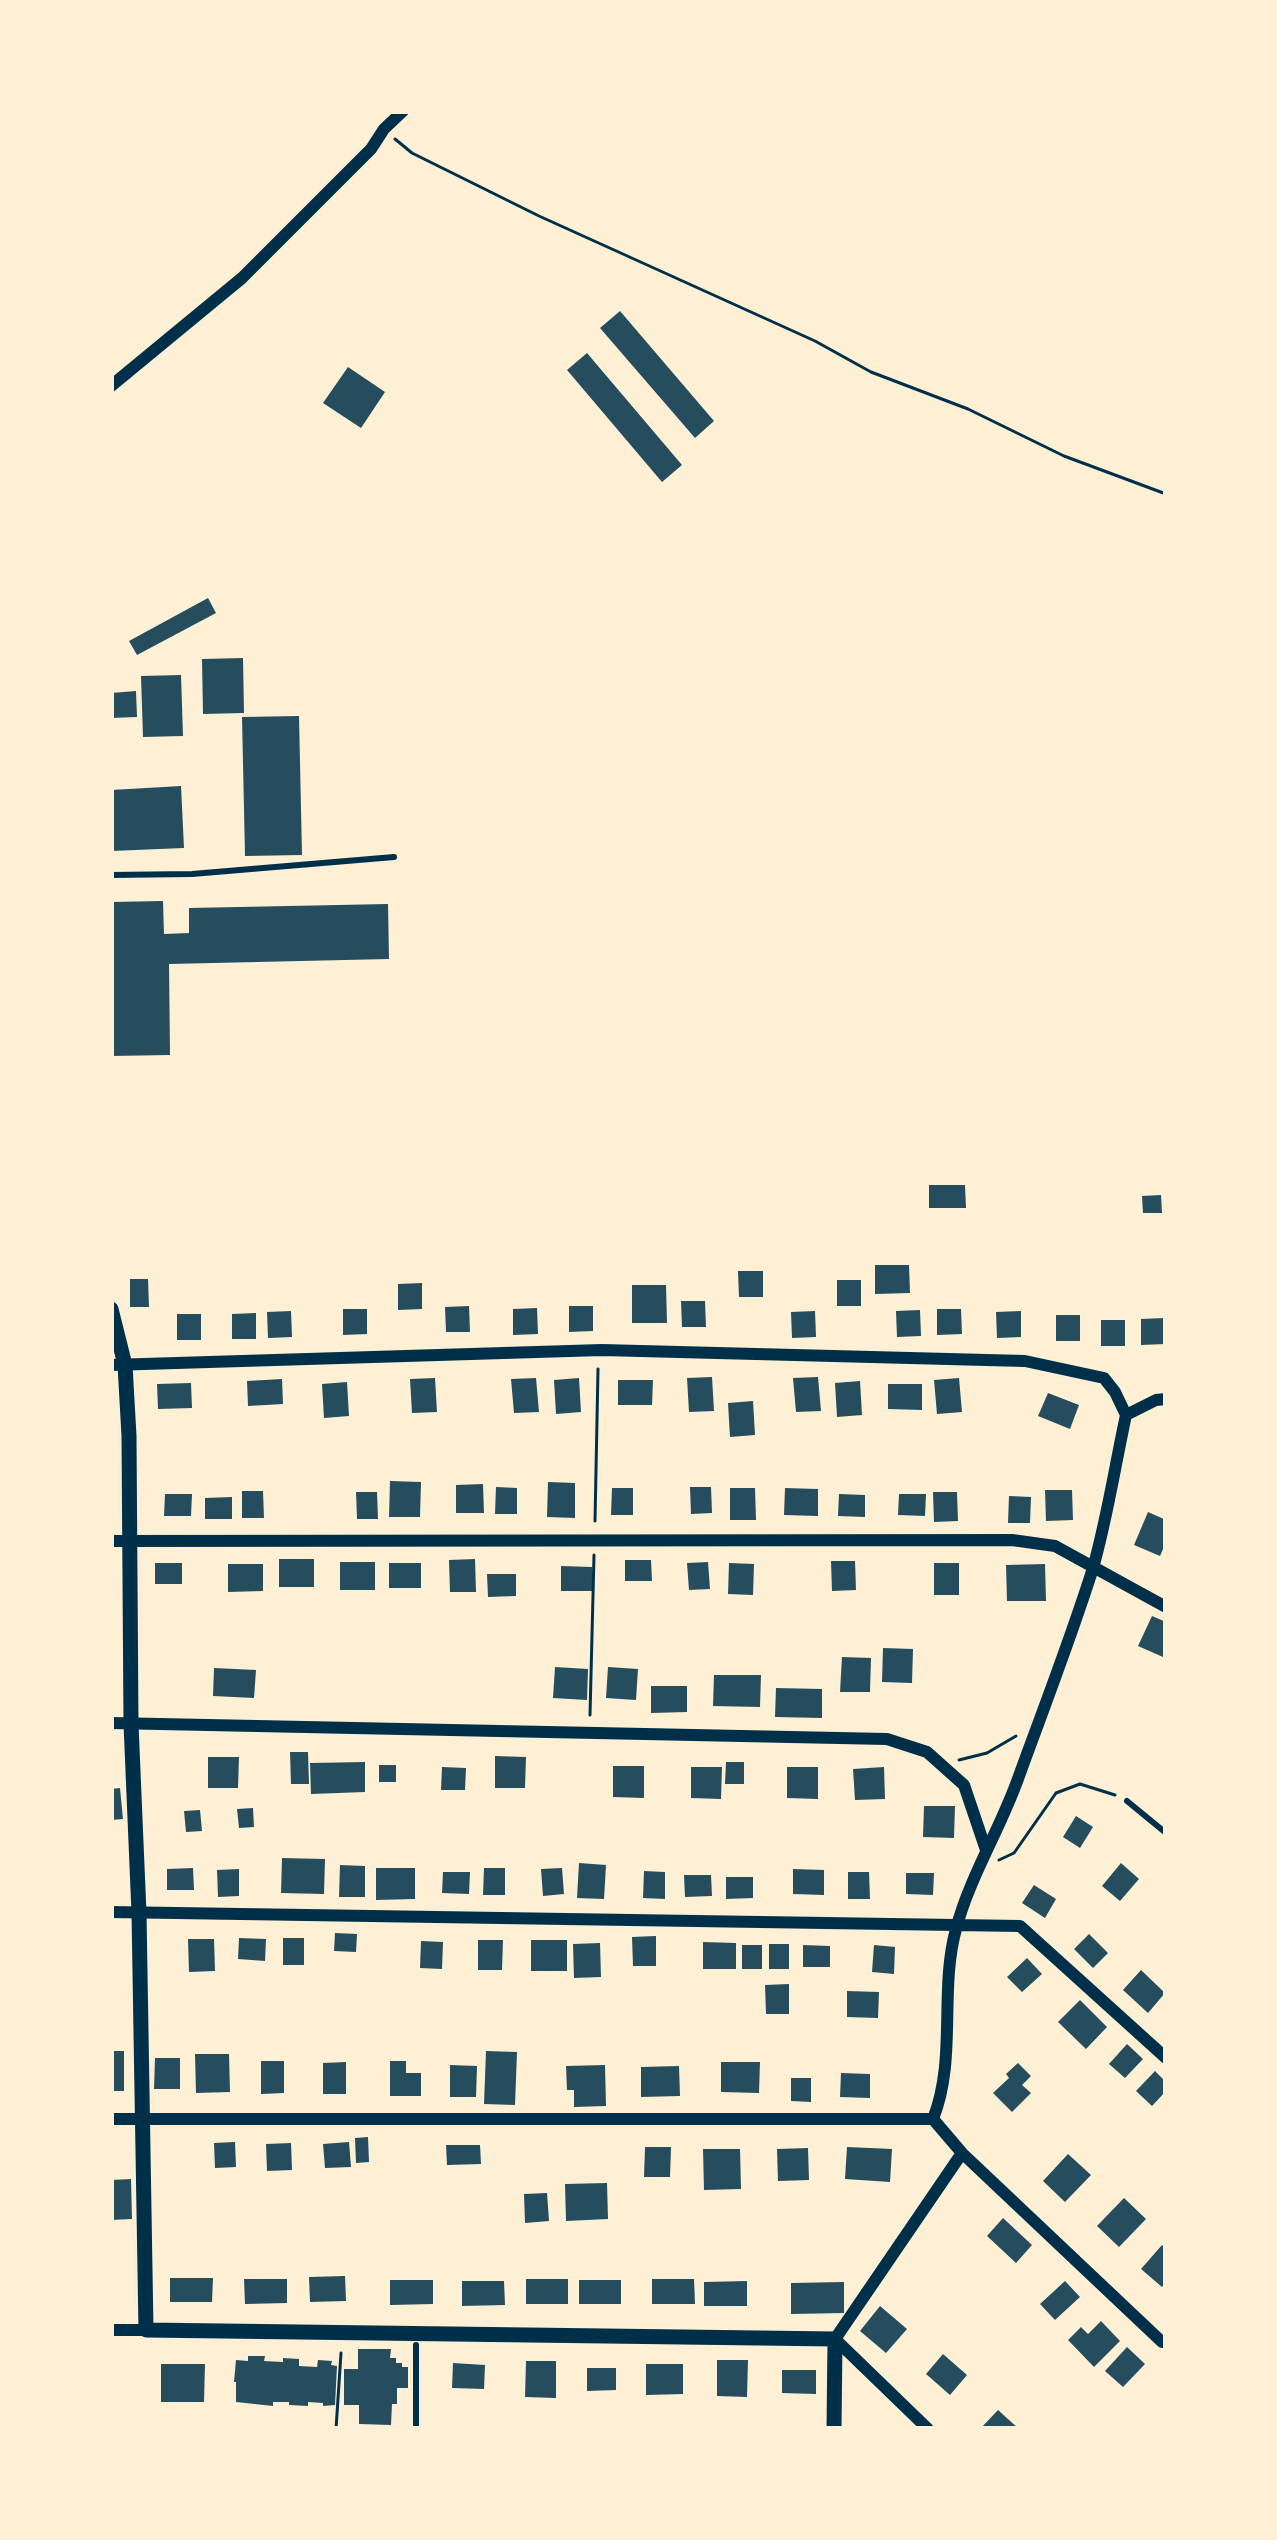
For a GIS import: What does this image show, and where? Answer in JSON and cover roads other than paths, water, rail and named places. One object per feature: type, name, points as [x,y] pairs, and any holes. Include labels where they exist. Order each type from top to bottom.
[{"type":"street","points":[[111,386],[242,278],[403,111]]},
{"type":"street","points":[[111,1310],[129,1436],[146,2330]]},
{"type":"street","points":[[118,1365],[602,1350],[1025,1360],[1104,1378],[1126,1415],[1093,1566],[1017,1783],[956,1925],[948,1963],[945,2070],[933,2120]]},
{"type":"street","points":[[1126,1415],[1166,1399]]},
{"type":"street","points":[[111,1541],[1012,1540],[1055,1546],[1166,1607]]},
{"type":"street","points":[[111,1724],[887,1738],[927,1752],[964,1785],[986,1850]]},
{"type":"street","points":[[111,1912],[1020,1926],[1166,2058]]},
{"type":"street","points":[[111,2119],[933,2120],[962,2153],[1166,2342]]},
{"type":"street","points":[[834,2429],[836,2338],[962,2153]]},
{"type":"street","points":[[111,2330],[836,2338],[928,2429]]},
{"type":"lane","points":[[111,874],[192,874],[394,857]]},
{"type":"lane","points":[[1127,1802],[1166,1833]]},
{"type":"lane","points":[[416,2344],[416,2429]]}]
